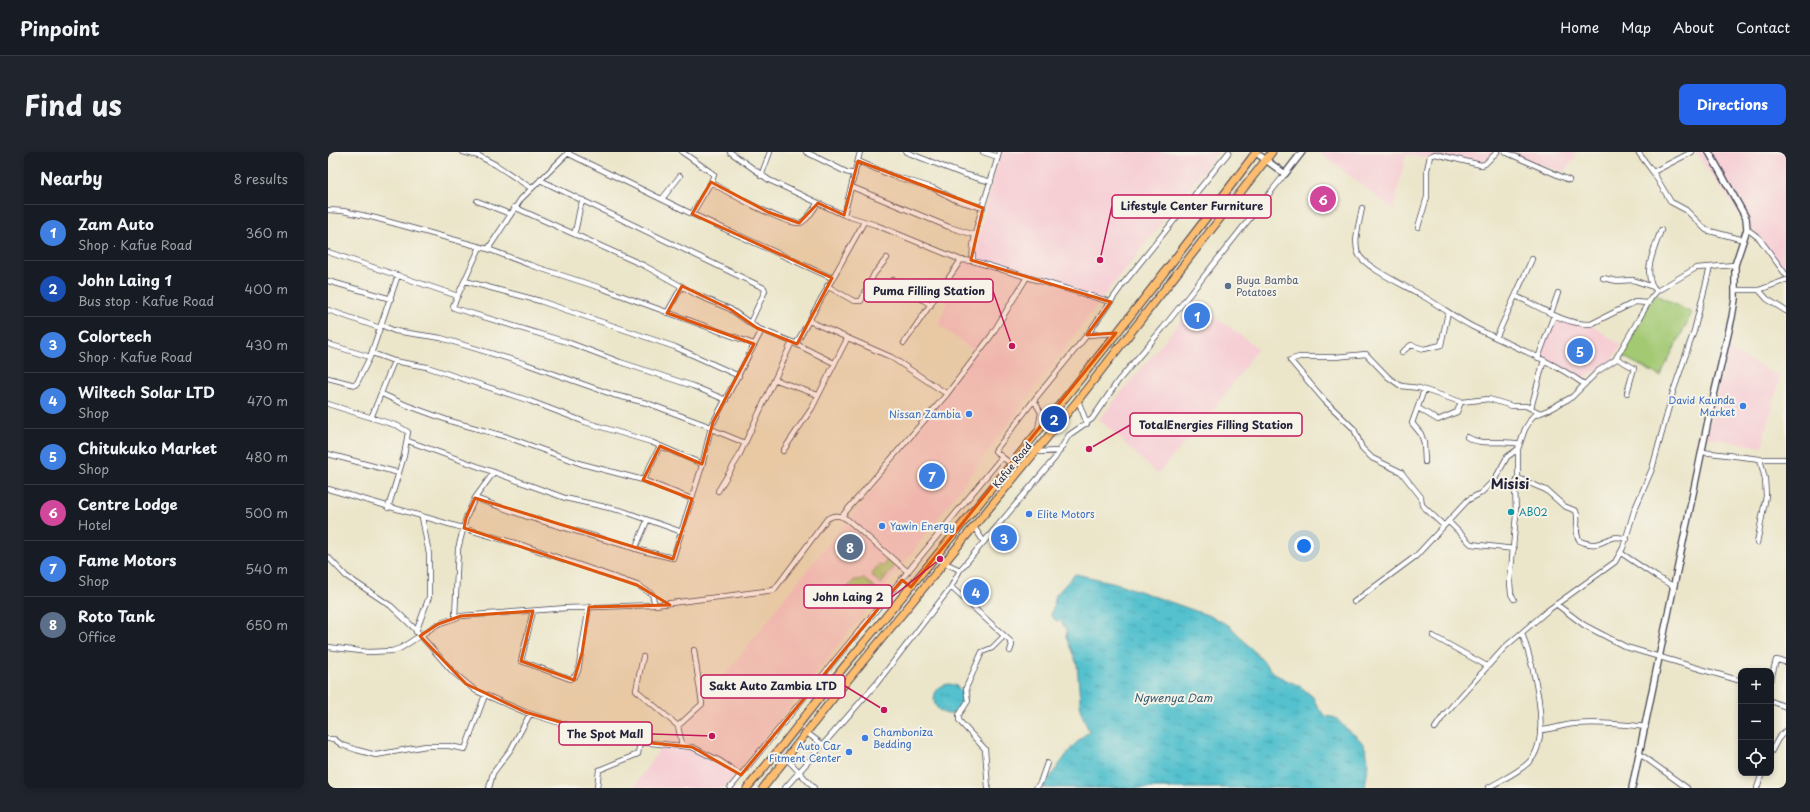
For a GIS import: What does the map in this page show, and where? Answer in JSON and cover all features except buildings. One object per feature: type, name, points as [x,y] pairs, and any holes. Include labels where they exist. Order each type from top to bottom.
[{"type":"main road","name":"Kafue Road","points":[[750,787],[828,685],[911,587],[1116,333],[1255,152]]},
{"type":"main road","name":"Kafue Road","points":[[763,788],[1078,400],[1272,152]]},
{"type":"street","points":[[682,152],[714,175],[692,214]]},
{"type":"street","points":[[730,152],[761,176],[844,215],[961,260],[973,261],[1111,302]]},
{"type":"street","points":[[761,176],[770,152]]},
{"type":"street","points":[[806,152],[846,172],[855,174]]},
{"type":"street","points":[[844,215],[852,187],[859,152]]},
{"type":"street","points":[[906,152],[960,173],[991,182]]},
{"type":"street","points":[[973,261],[972,255],[975,235],[999,154],[983,152]]},
{"type":"street","points":[[1010,464],[995,451],[1087,335],[1123,284],[1229,152]]},
{"type":"street","points":[[1255,152],[1284,174]]},
{"type":"street","points":[[784,788],[877,683],[951,587],[960,570],[1060,451],[1069,435],[1087,424],[1118,381],[1163,328],[1302,152]]},
{"type":"street","points":[[1418,227],[1427,197],[1427,166],[1432,153],[1481,165],[1485,164],[1497,152]]},
{"type":"street","points":[[1505,152],[1569,180]]},
{"type":"street","points":[[1638,152],[1653,172],[1671,202],[1686,210],[1706,230],[1744,240]]},
{"type":"street","points":[[1653,172],[1692,152]]},
{"type":"street","points":[[1632,788],[1646,726],[1673,586],[1732,317],[1735,290],[1735,265],[1747,229],[1746,218],[1709,152]]},
{"type":"street","points":[[467,153],[479,156],[496,165],[531,188]]},
{"type":"street","points":[[488,249],[514,207],[566,153],[662,200],[832,278]]},
{"type":"street","points":[[858,161],[890,175],[933,188],[956,200],[983,208]]},
{"type":"street","points":[[662,200],[680,176]]},
{"type":"street","points":[[540,180],[764,288],[765,291],[750,323]]},
{"type":"street","points":[[711,182],[768,212],[798,223],[804,220],[818,203]]},
{"type":"street","points":[[852,187],[949,228],[975,235]]},
{"type":"street","points":[[477,200],[510,214]]},
{"type":"street","points":[[574,234],[579,221],[578,213],[582,200]]},
{"type":"street","points":[[514,207],[645,266],[700,296],[730,309],[762,330],[794,343],[834,363]]},
{"type":"street","points":[[1362,208],[1357,237],[1358,254],[1385,275],[1448,312],[1496,338],[1564,370],[1584,384]]},
{"type":"street","points":[[328,210],[343,211],[375,218],[431,232],[488,249],[530,265],[601,288],[754,344]]},
{"type":"street","points":[[718,492],[735,464],[794,343],[809,321],[827,286],[864,222]]},
{"type":"street","points":[[1747,229],[1759,238],[1786,275]]},
{"type":"street","points":[[1655,289],[1649,280],[1649,270],[1661,230]]},
{"type":"street","points":[[480,247],[453,306],[454,308],[488,320],[570,343],[620,362],[693,386],[726,400]]},
{"type":"street","points":[[328,252],[458,296]]},
{"type":"street","points":[[827,286],[854,301],[861,301],[874,274],[887,258]]},
{"type":"street","points":[[1496,338],[1532,259]]},
{"type":"street","points":[[904,343],[961,260]]},
{"type":"street","points":[[1514,599],[1510,588],[1516,509],[1515,485],[1518,478],[1520,457],[1519,446],[1529,420],[1572,397],[1584,384],[1616,358],[1648,304],[1655,289],[1696,268],[1735,265]]},
{"type":"street","points":[[1435,728],[1444,715],[1505,646],[1556,604],[1615,562],[1621,552],[1627,539],[1634,511],[1652,469],[1673,392],[1694,331],[1710,267]]},
{"type":"street","points":[[328,378],[356,385],[371,355],[398,275]]},
{"type":"street","points":[[842,516],[947,394],[991,336],[1027,277]]},
{"type":"street","points":[[1603,278],[1618,281],[1629,280],[1655,289]]},
{"type":"street","points":[[893,280],[931,305]]},
{"type":"street","points":[[1735,290],[1759,290],[1786,280]]},
{"type":"street","points":[[328,281],[391,299]]},
{"type":"street","points":[[465,281],[540,301],[681,349],[738,376]]},
{"type":"street","points":[[668,312],[682,286]]},
{"type":"street","points":[[1759,290],[1767,299],[1786,311]]},
{"type":"street","points":[[1538,358],[1553,314],[1558,293]]},
{"type":"street","points":[[1515,296],[1565,320],[1591,324],[1635,302],[1648,304]]},
{"type":"street","points":[[328,310],[395,330],[441,338],[526,364],[614,395],[647,403],[745,443]]},
{"type":"street","points":[[1402,352],[1411,345],[1424,349],[1441,345],[1448,312]]},
{"type":"street","points":[[809,321],[847,339],[891,357],[947,394]]},
{"type":"street","points":[[475,498],[525,516],[635,549],[673,558],[692,499],[711,428],[762,330]]},
{"type":"street","points":[[1087,335],[1116,333]]},
{"type":"street","points":[[783,451],[812,408],[847,339]]},
{"type":"street","points":[[328,344],[394,361],[427,367],[660,446],[702,464]]},
{"type":"street","points":[[1443,525],[1422,505],[1421,497],[1401,472],[1372,458],[1362,448],[1354,429],[1325,401],[1290,360],[1299,357],[1335,358],[1366,354],[1395,383],[1401,386],[1424,390],[1461,402],[1489,398],[1512,406],[1522,405],[1540,413]]},
{"type":"street","points":[[1616,358],[1634,368],[1627,393]]},
{"type":"street","points":[[1531,408],[1544,360]]},
{"type":"street","points":[[371,418],[382,394],[394,361]]},
{"type":"street","points":[[776,380],[818,395]]},
{"type":"street","points":[[1424,390],[1412,423],[1421,434],[1424,443],[1425,462]]},
{"type":"street","points":[[382,394],[406,405],[456,423],[507,436],[582,464],[643,480],[692,499]]},
{"type":"street","points":[[1034,400],[1041,413],[1038,429]]},
{"type":"street","points":[[1078,400],[1087,424]]},
{"type":"street","points":[[1418,408],[1438,420],[1457,412],[1461,402]]},
{"type":"street","points":[[328,404],[405,429],[408,432],[408,441],[388,508]]},
{"type":"street","points":[[1467,437],[1477,442],[1510,441],[1519,446]]},
{"type":"street","points":[[408,441],[573,500],[623,512],[682,532]]},
{"type":"street","points":[[643,480],[660,446]]},
{"type":"street","points":[[1354,602],[1416,556],[1443,525],[1468,500],[1481,493],[1495,479],[1507,457],[1519,446]]},
{"type":"street","points":[[1035,452],[1060,451]]},
{"type":"street","points":[[1702,452],[1760,459],[1786,458]]},
{"type":"street","points":[[328,454],[399,473]]},
{"type":"street","points":[[730,788],[1002,457]]},
{"type":"street","points":[[1757,543],[1766,496],[1765,479],[1760,459]]},
{"type":"street","points":[[455,618],[458,549],[470,507],[494,472]]},
{"type":"street","points":[[1518,478],[1546,490],[1564,506],[1576,511],[1577,535],[1580,541],[1596,545],[1604,543],[1608,538],[1613,536],[1627,539]]},
{"type":"street","points":[[328,489],[388,508],[525,546],[637,585],[652,594],[655,605]]},
{"type":"street","points":[[328,647],[368,652],[392,651],[401,648],[438,624],[455,618],[495,613],[589,607],[655,605],[774,590],[827,519],[831,516],[842,516],[908,572]]},
{"type":"street","points":[[416,632],[429,597],[429,554],[422,517]]},
{"type":"street","points":[[635,549],[647,520]]},
{"type":"street","points":[[1448,521],[1472,544],[1514,549]]},
{"type":"street","points":[[974,527],[984,542]]},
{"type":"street","points":[[1621,552],[1657,577],[1673,586]]},
{"type":"street","points":[[328,557],[346,576],[391,606],[462,680],[476,691],[530,714],[598,734],[640,742],[692,747],[720,761],[741,775]]},
{"type":"street","points":[[945,563],[960,570]]},
{"type":"street","points":[[902,580],[911,587]]},
{"type":"street","points":[[951,587],[1010,641],[1012,645],[1010,651]]},
{"type":"street","points":[[1556,604],[1571,617],[1607,638],[1659,657],[1738,680]]},
{"type":"street","points":[[533,611],[521,661],[570,679],[575,676],[578,671],[589,607]]},
{"type":"street","points":[[1488,788],[1529,762],[1538,750],[1540,730],[1534,670],[1522,633]]},
{"type":"street","points":[[988,788],[985,749],[962,724],[959,720],[959,715],[968,701],[966,688],[982,652],[992,648],[1004,636]]},
{"type":"street","points":[[1433,636],[1487,666]]},
{"type":"street","points":[[678,726],[702,704],[694,650]]},
{"type":"street","points":[[643,657],[636,690],[678,726],[682,745]]},
{"type":"street","points":[[1774,668],[1776,660],[1786,662]]},
{"type":"street","points":[[328,738],[334,739],[339,743],[357,750],[376,755],[426,746],[449,746],[465,749],[485,695]]},
{"type":"street","points":[[1774,702],[1786,707]]},
{"type":"street","points":[[489,788],[493,773],[508,754],[530,714]]},
{"type":"street","points":[[1540,730],[1553,730],[1572,724],[1594,723],[1646,726]]},
{"type":"street","points":[[1774,746],[1786,730]]},
{"type":"street","points":[[807,733],[823,745]]},
{"type":"street","points":[[597,788],[599,770],[638,754],[640,742]]},
{"type":"street","points":[[1640,754],[1687,788]]},
{"type":"street","points":[[786,758],[814,788]]},
{"type":"street","points":[[1036,788],[1040,783],[1047,763]]},
{"type":"street","points":[[1757,788],[1761,776]]},
{"type":"highlighted area","points":[[858,161],[983,208],[971,260],[1111,302],[1087,335],[1116,333],[911,587],[902,580],[741,775],[692,747],[640,742],[598,733],[525,712],[466,684],[420,636],[438,624],[461,616],[533,611],[521,661],[574,680],[582,653],[589,607],[670,605],[637,585],[464,528],[466,518],[475,498],[673,559],[692,499],[643,480],[660,446],[702,464],[713,422],[754,344],[667,313],[682,286],[730,309],[757,328],[797,344],[832,278],[692,214],[711,182],[768,212],[799,223],[818,203],[844,215]]},
{"type":"shaded area","points":[[999,152],[1218,152],[1098,304],[919,544],[725,788],[633,788],[666,740],[701,707],[783,600],[874,488],[975,352],[939,325],[959,264],[975,254]]},
{"type":"shaded area","points":[[1320,152],[1495,152],[1483,164],[1406,155],[1393,210]]},
{"type":"shaded area","points":[[1502,152],[1573,152],[1576,157],[1564,172]]},
{"type":"shaded area","points":[[1695,152],[1786,152],[1786,275],[1777,264]]},
{"type":"shaded area","points":[[1196,303],[1258,348],[1211,414],[1157,474],[1099,419]]},
{"type":"shaded area","points":[[1553,321],[1588,323],[1621,345],[1612,360],[1582,379],[1540,356]]},
{"type":"shaded area","name":"David Kaunda Market","points":[[1728,350],[1780,376],[1762,447],[1706,437]]},
{"type":"green space","points":[[1654,294],[1692,313],[1660,376],[1622,356]]},
{"type":"green space","points":[[887,560],[895,566],[881,584],[871,575],[879,564],[882,567]]},
{"type":"green space","points":[[864,579],[877,589],[862,608],[843,593],[854,580]]},
{"type":"water","name":"Ngwenya Dam","points":[[1075,574],[1116,583],[1210,616],[1230,626],[1276,675],[1301,687],[1313,697],[1318,708],[1326,716],[1336,718],[1362,742],[1368,761],[1365,788],[1042,788],[1073,746],[1089,731],[1081,712],[1077,664],[1066,637],[1067,631],[1060,620],[1057,622],[1051,616],[1056,595]]},
{"type":"water","points":[[949,684],[960,688],[964,699],[960,710],[949,714],[938,710],[934,699],[938,688]]},
{"type":"place","name":"Centre Lodge","points":[[1323,199]]},
{"type":"place","name":"Lifestyle Center Furniture","points":[[1100,260]]},
{"type":"place","name":"Buya Bamba Potatoes","points":[[1228,286]]},
{"type":"place","name":"Zam Auto","points":[[1197,316]]},
{"type":"place","name":"Puma Filling Station","points":[[1012,346]]},
{"type":"place","name":"Chitukuko Market","points":[[1580,351]]},
{"type":"place","name":"David Kaunda Market","points":[[1743,406]]},
{"type":"place","name":"Nissan Zambia","points":[[969,414]]},
{"type":"place","name":"John Laing 1","points":[[1054,419]]},
{"type":"place","name":"TotalEnergies Filling Station","points":[[1089,449]]},
{"type":"place","name":"Fame Motors","points":[[932,476]]},
{"type":"place","name":"AB02","points":[[1511,512]]},
{"type":"place","name":"Elite Motors","points":[[1029,514]]},
{"type":"place","name":"Yawin Energy","points":[[882,526]]},
{"type":"place","name":"Colortech","points":[[1004,538]]},
{"type":"place","name":"Roto Tank","points":[[850,547]]},
{"type":"place","name":"John Laing 2","points":[[940,559]]},
{"type":"place","name":"Wiltech Solar LTD","points":[[976,592]]},
{"type":"place","name":"Sakt Auto Zambia LTD","points":[[884,710]]},
{"type":"place","name":"The Spot Mall","points":[[712,736]]},
{"type":"place","name":"Chamboniza Bedding","points":[[865,738]]},
{"type":"place","name":"Auto Car Fitment Center","points":[[849,752]]},
{"type":"district","name":"Misisi","points":[[1510,484]]}]
